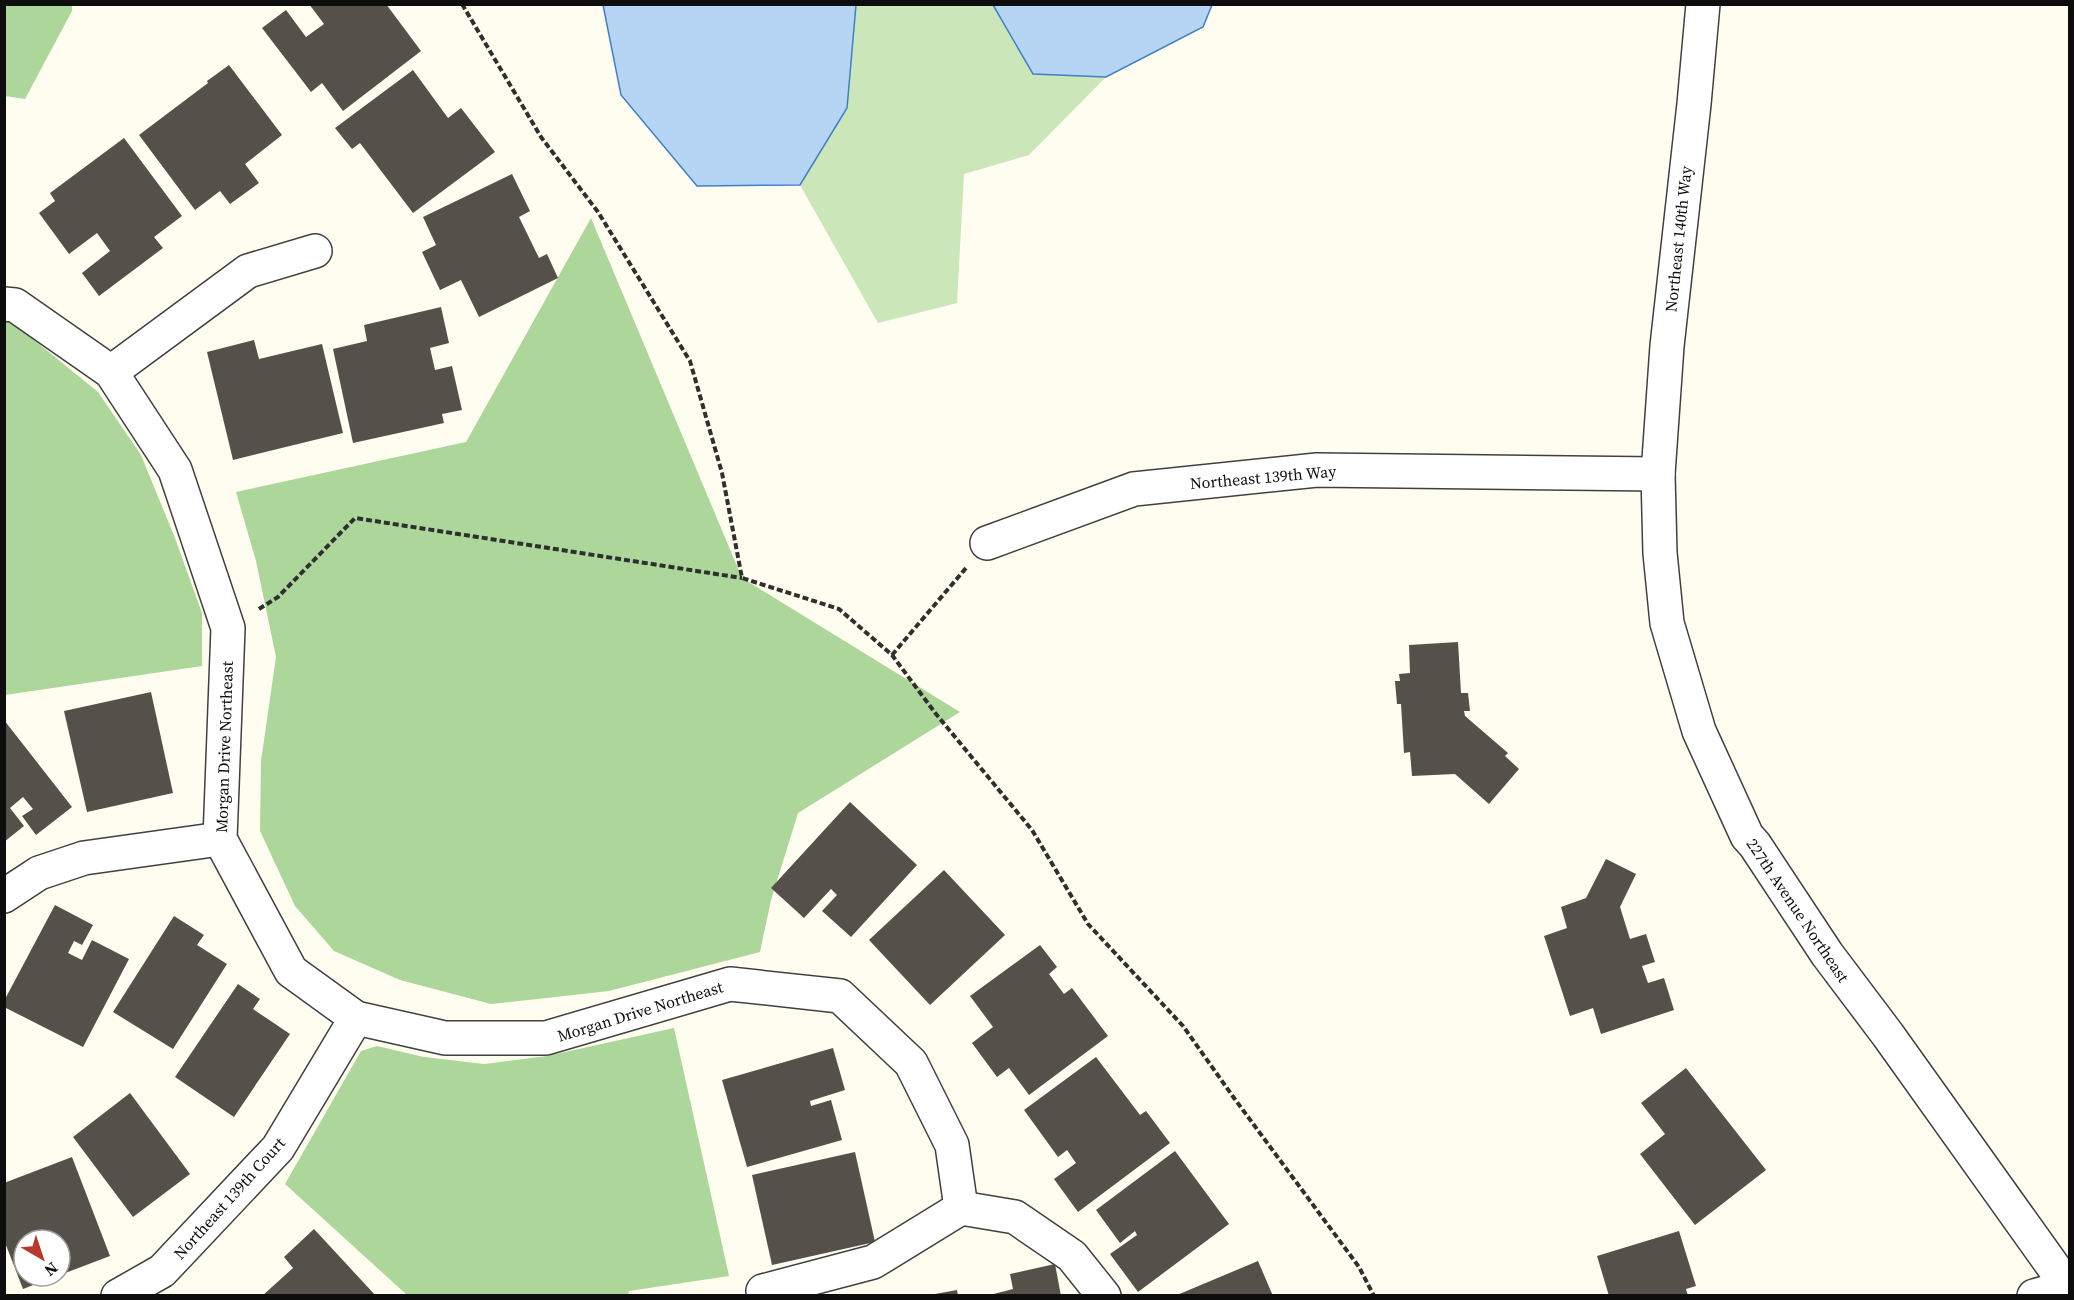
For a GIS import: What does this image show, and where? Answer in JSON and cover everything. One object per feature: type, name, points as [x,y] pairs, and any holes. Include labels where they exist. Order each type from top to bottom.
[{"type":"street","name":"Northeast 140th Way","points":[[1658,474],[1668,335],[1703,4]]},
{"type":"street","points":[[111,372],[248,271],[315,251]]},
{"type":"street","name":"Morgan Drive Northeast","points":[[4,303],[15,305],[111,372],[175,470],[228,628],[220,839],[291,970],[356,1018],[445,1038],[546,1038],[730,984],[840,996],[911,1063],[952,1145],[961,1208]]},
{"type":"street","name":"Northeast 139th Way","points":[[987,543],[1134,489],[1317,470],[1658,474]]},
{"type":"street","name":"227th Avenue Northeast","points":[[1658,474],[1660,553],[1667,623],[1699,731],[1747,836],[1827,954],[2069,1287]]},
{"type":"street","points":[[4,896],[39,873],[84,858],[220,839]]},
{"type":"street","name":"Northeast 139th Court","points":[[118,1296],[162,1271],[278,1148],[356,1018]]},
{"type":"street","points":[[763,1291],[873,1262],[961,1208],[1016,1217],[1072,1256],[1104,1296]]},
{"type":"street","points":[[2034,1296],[2069,1287]]},
{"type":"path","points":[[462,4],[541,137],[598,212],[690,361],[722,473],[742,578]]},
{"type":"path","points":[[228,628],[278,597],[355,518],[742,578],[839,609],[892,655],[936,714],[1032,830],[1088,924],[1184,1026],[1359,1268],[1374,1296]]},
{"type":"path","points":[[892,655],[987,543]]},
{"type":"green space","points":[[4,5],[72,5],[72,11],[25,99],[5,96]]},
{"type":"green space","points":[[856,5],[993,5],[1033,74],[1106,77],[1029,155],[964,174],[957,303],[878,323],[800,185],[847,108]]},
{"type":"green space","points":[[591,218],[742,578],[960,712],[798,813],[771,900],[760,952],[609,991],[491,1004],[400,980],[334,951],[295,906],[260,831],[261,761],[276,657],[256,561],[236,492],[466,442]]},
{"type":"green space","points":[[4,321],[12,322],[98,392],[141,455],[175,538],[202,613],[202,666],[5,695]]},
{"type":"green space","points":[[674,1028],[729,1276],[629,1291],[628,1295],[407,1295],[285,1184],[361,1051],[377,1046],[424,1057],[484,1064],[547,1056]]},
{"type":"water","points":[[603,5],[856,5],[847,108],[800,185],[697,186],[621,95]]},
{"type":"water","points":[[993,5],[1212,5],[1203,27],[1106,77],[1033,74]]},
{"type":"building","points":[[309,4],[386,4],[421,51],[343,111],[322,83],[311,92],[262,28],[286,10],[306,37],[324,24]]},
{"type":"building","points":[[229,65],[282,135],[245,164],[259,183],[230,204],[220,191],[195,210],[139,135]]},
{"type":"building","points":[[413,70],[448,118],[461,108],[495,152],[413,213],[360,143],[352,149],[335,128]]},
{"type":"building","points":[[124,138],[182,216],[154,237],[163,248],[99,296],[82,273],[110,251],[97,233],[69,254],[39,213],[55,201],[50,193]]},
{"type":"building","points":[[512,174],[530,211],[519,217],[539,258],[547,254],[558,278],[479,317],[461,280],[440,290],[422,252],[436,245],[423,217]]},
{"type":"building","points":[[441,307],[449,343],[430,348],[435,370],[452,366],[462,410],[442,414],[444,423],[353,443],[333,349],[367,341],[364,325]]},
{"type":"building","points":[[254,340],[259,359],[322,344],[343,433],[233,460],[207,352]]},
{"type":"building","points":[[1458,642],[1461,693],[1468,693],[1470,711],[1464,711],[1465,716],[1508,753],[1505,756],[1519,769],[1489,804],[1455,774],[1412,776],[1410,752],[1404,753],[1401,704],[1397,704],[1395,681],[1400,681],[1399,674],[1410,673],[1409,645]]},
{"type":"building","points":[[151,692],[173,793],[87,812],[64,711]]},
{"type":"building","points":[[4,720],[72,807],[36,835],[22,816],[33,809],[23,797],[10,808],[24,826],[4,842]]},
{"type":"building","points":[[850,802],[917,865],[851,937],[822,911],[837,895],[831,889],[804,918],[771,888]]},
{"type":"building","points":[[1606,859],[1636,874],[1620,907],[1630,939],[1646,934],[1655,962],[1642,966],[1648,983],[1664,978],[1674,1010],[1601,1034],[1593,1008],[1570,1016],[1544,936],[1567,928],[1561,907],[1586,898]]},
{"type":"building","points":[[944,870],[1005,935],[930,1005],[869,940]]},
{"type":"building","points":[[55,905],[93,925],[82,945],[74,941],[68,953],[82,960],[92,940],[129,959],[83,1047],[4,1007],[4,1001]]},
{"type":"building","points":[[174,916],[204,935],[197,945],[227,964],[173,1049],[113,1012]]},
{"type":"building","points":[[1040,945],[1057,967],[1049,974],[1064,994],[1072,988],[1108,1036],[1029,1095],[1009,1068],[997,1077],[972,1043],[993,1027],[970,996]]},
{"type":"building","points":[[238,984],[260,999],[253,1009],[290,1034],[234,1117],[175,1077]]},
{"type":"building","points":[[833,1048],[845,1090],[810,1101],[811,1106],[831,1100],[842,1140],[747,1167],[722,1080]]},
{"type":"building","points":[[1096,1057],[1140,1115],[1146,1111],[1170,1143],[1078,1212],[1054,1179],[1076,1163],[1067,1150],[1058,1157],[1024,1110]]},
{"type":"building","points":[[1686,1068],[1766,1170],[1695,1225],[1640,1154],[1665,1134],[1641,1103]]},
{"type":"building","points":[[130,1093],[190,1174],[133,1217],[73,1137]]},
{"type":"building","points":[[1175,1151],[1229,1224],[1138,1292],[1110,1254],[1137,1235],[1135,1231],[1120,1243],[1096,1210]]},
{"type":"building","points":[[855,1152],[875,1242],[772,1265],[752,1175]]},
{"type":"building","points":[[72,1157],[110,1256],[72,1270],[72,1228],[12,1228],[12,1261],[4,1240],[4,1183]]},
{"type":"building","points":[[314,1229],[376,1296],[262,1296],[293,1268],[284,1257]]},
{"type":"building","points":[[1679,1231],[1696,1286],[1686,1289],[1688,1296],[1609,1296],[1597,1256]]},
{"type":"building","points":[[1258,1261],[1273,1296],[1177,1296],[1177,1295]]},
{"type":"building","points":[[1055,1264],[1061,1296],[986,1296],[1013,1289],[1010,1274]]},
{"type":"building","points":[[957,1290],[958,1296],[935,1296],[935,1294]]}]
